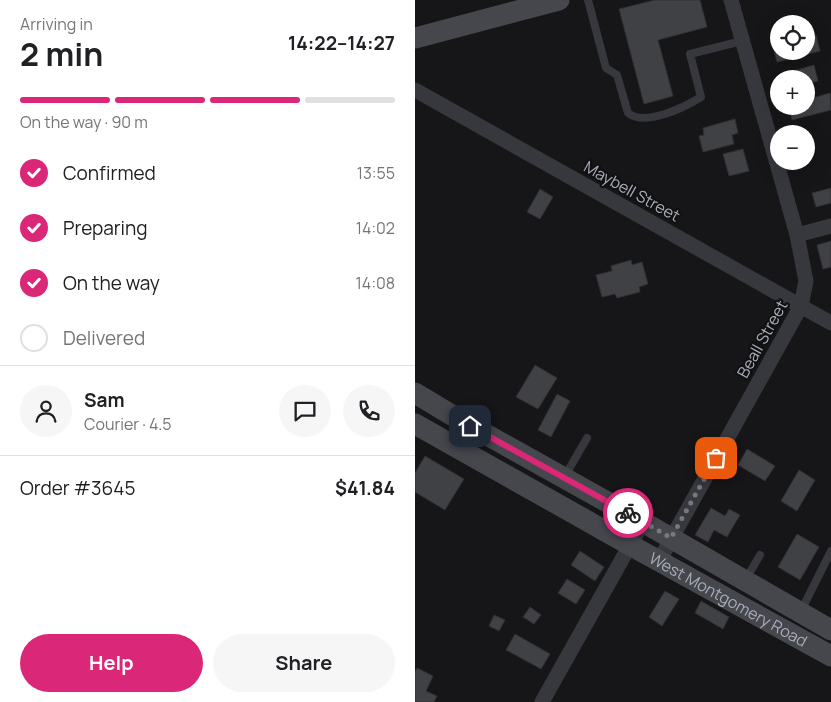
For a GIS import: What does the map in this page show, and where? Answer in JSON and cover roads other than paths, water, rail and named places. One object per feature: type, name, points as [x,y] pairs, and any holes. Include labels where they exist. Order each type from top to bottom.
[{"type":"main road","points":[[415,38],[559,0]]},
{"type":"main road","name":"West Montgomery Road","points":[[415,393],[831,630]]},
{"type":"main road","points":[[424,429],[446,412]]},
{"type":"main road","name":"West Montgomery Road","points":[[424,429],[831,656]]},
{"type":"street","name":"Beall Street","points":[[659,561],[801,306],[806,281],[797,235],[731,0]]},
{"type":"street","name":"Maybell Street","points":[[415,90],[831,323]]},
{"type":"street","points":[[797,235],[831,226]]},
{"type":"street","points":[[542,702],[643,522]]},
{"type":"lane","points":[[589,0],[607,68],[617,75],[628,113],[633,117],[652,117],[671,112],[701,97],[690,54],[742,41]]},
{"type":"lane","points":[[564,478],[587,438]]},
{"type":"lane","points":[[800,612],[831,551]]},
{"type":"lane","points":[[745,581],[760,555]]}]
